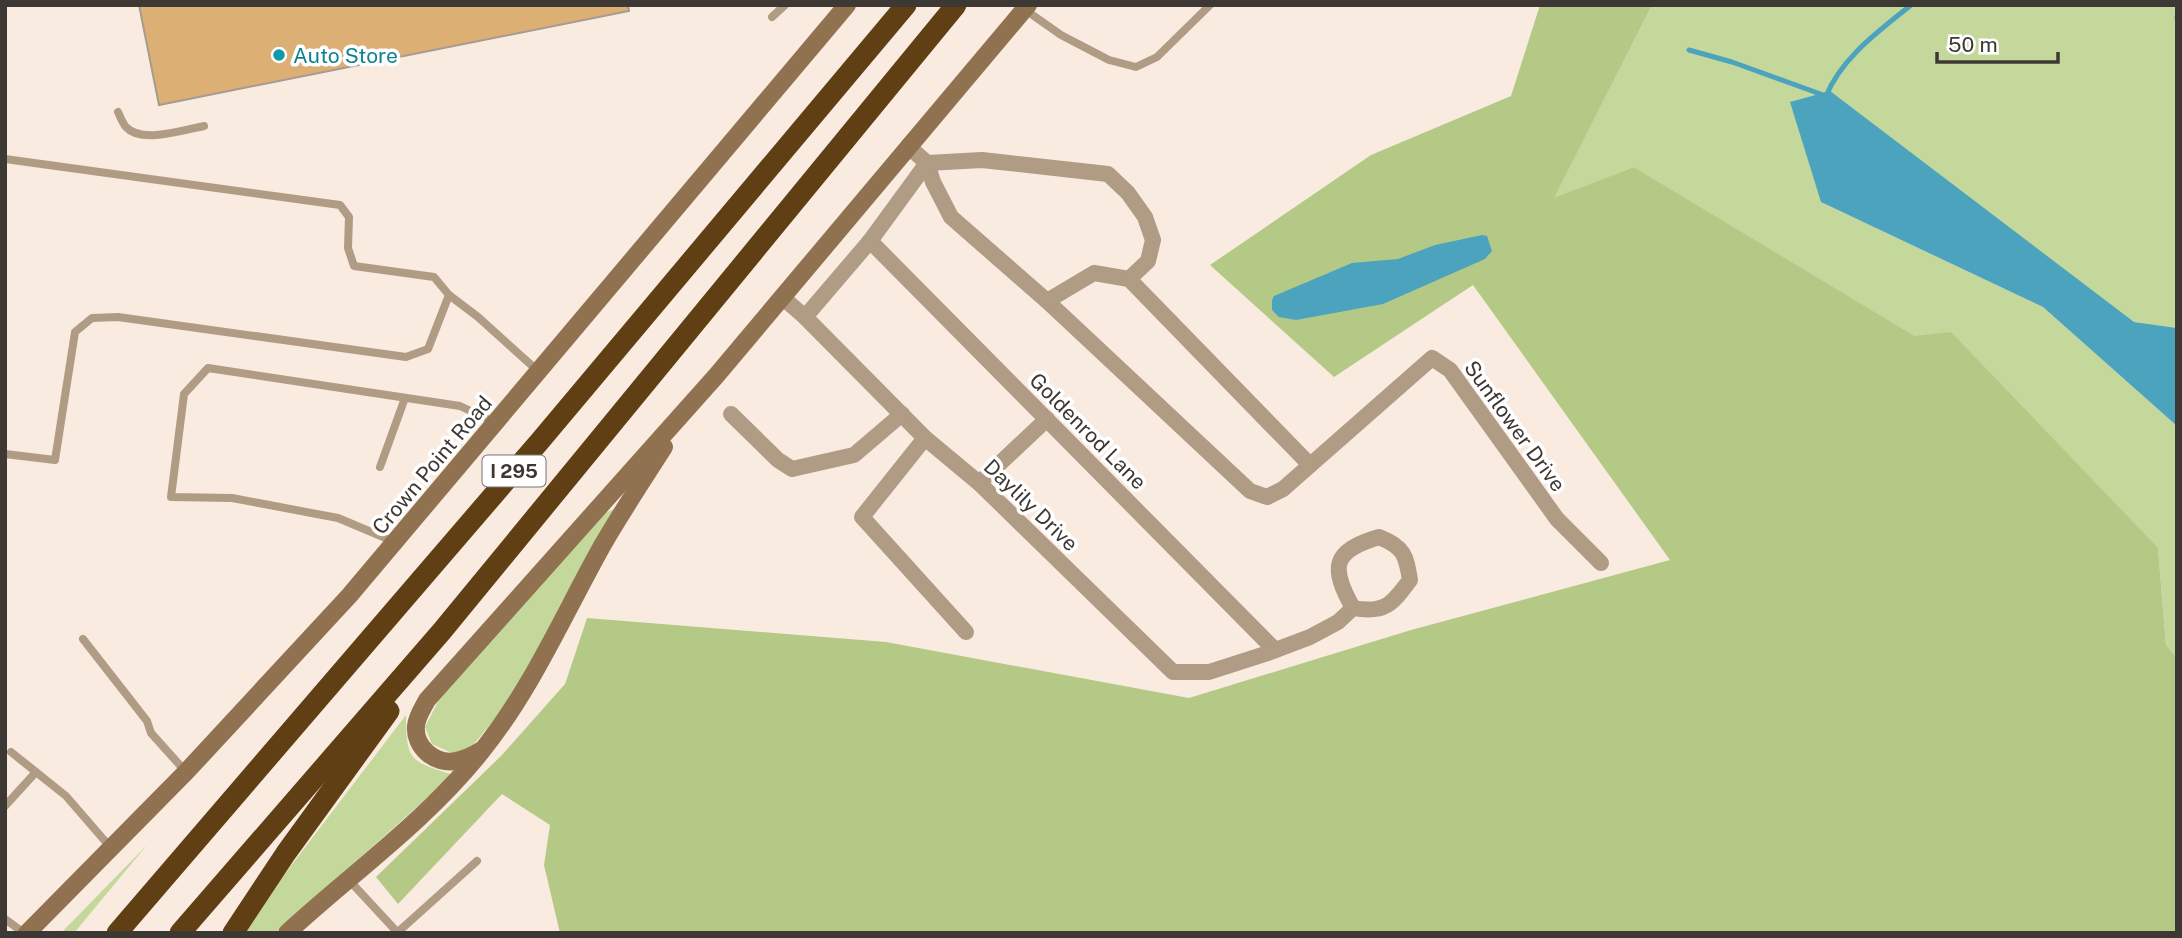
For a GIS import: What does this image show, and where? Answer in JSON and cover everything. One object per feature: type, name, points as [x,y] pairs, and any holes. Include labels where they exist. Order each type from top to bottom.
[{"type":"highway","name":"I 295","points":[[117,933],[540,441],[906,5]]},
{"type":"highway","name":"I 295","points":[[180,933],[442,631],[956,5]]},
{"type":"highway","points":[[233,933],[286,853],[486,578]]},
{"type":"main road","name":"Crown Point Road","points":[[25,933],[268,687],[397,542],[847,5]]},
{"type":"main road","points":[[482,750],[454,762],[427,753],[417,739],[416,722],[428,700],[690,406],[1026,7]]},
{"type":"main road","points":[[287,933],[413,826],[482,750],[523,692],[604,544],[690,406]]},
{"type":"street","name":"Sunflower Drive","points":[[908,146],[927,163],[933,182],[951,217],[1047,301],[1250,491],[1267,497],[1283,489],[1432,358],[1450,370],[1557,519],[1601,563]]},
{"type":"street","points":[[805,317],[870,241],[927,163],[982,160],[1108,174],[1129,192],[1145,217],[1153,240],[1148,261],[1129,279]]},
{"type":"street","name":"Goldenrod Lane","points":[[870,241],[1275,650]]},
{"type":"street","points":[[1047,301],[1094,272],[1129,279],[1310,465]]},
{"type":"street","name":"Daylily Drive","points":[[782,297],[925,438],[979,483],[1173,672],[1209,672],[1275,650],[1310,637],[1338,622],[1353,608]]},
{"type":"street","points":[[731,414],[778,460],[792,469],[853,455],[902,414]]},
{"type":"street","points":[[979,483],[1047,419]]},
{"type":"street","points":[[925,438],[862,517],[966,632]]},
{"type":"street","points":[[1379,537],[1394,543],[1407,557],[1410,580],[1394,602],[1374,612],[1353,608],[1342,589],[1338,569],[1342,556],[1358,543],[1379,537]]},
{"type":"lane","points":[[772,17],[786,5]]},
{"type":"lane","points":[[1026,7],[1061,34],[1109,60],[1136,67],[1157,57],[1209,5]]},
{"type":"lane","points":[[118,112],[125,127],[138,135],[151,136],[204,126]]},
{"type":"lane","points":[[5,159],[340,205],[349,217],[348,248],[354,266],[434,278],[449,295],[478,317],[539,372]]},
{"type":"lane","points":[[5,454],[55,460],[75,332],[92,318],[118,317],[406,357],[428,349],[449,295]]},
{"type":"lane","points":[[397,542],[338,518],[232,498],[171,497],[184,394],[208,368],[460,406],[497,424]]},
{"type":"lane","points":[[380,467],[405,398]]},
{"type":"lane","points":[[83,639],[147,721],[151,733],[186,772]]},
{"type":"lane","points":[[11,752],[66,796],[111,848]]},
{"type":"lane","points":[[5,806],[36,772]]},
{"type":"lane","points":[[348,879],[398,932],[477,861]]},
{"type":"lane","points":[[5,919],[25,933]]},
{"type":"green space","points":[[1540,5],[1652,5],[1554,198],[1634,167],[1915,336],[1951,332],[2158,548],[2166,645],[2177,658],[2177,933],[560,933],[544,865],[550,825],[502,794],[398,904],[376,877],[501,756],[565,684],[587,618],[886,642],[1189,698],[1411,630],[1670,560],[1473,285],[1334,377],[1210,265],[1371,155],[1511,96]]},
{"type":"green space","points":[[1652,5],[2177,5],[2177,328],[2134,322],[1821,202],[2043,307],[2177,426],[2177,658],[2166,645],[2158,548],[1915,336],[1634,167],[1553,199]]},
{"type":"green space","points":[[614,509],[554,624],[499,714],[473,745],[454,754],[432,744],[425,727],[440,698],[601,515]]},
{"type":"green space","points":[[406,715],[407,742],[414,757],[428,766],[453,775],[275,933],[245,933],[271,892]]},
{"type":"green space","points":[[147,845],[74,933],[61,933]]},
{"type":"water","points":[[1830,91],[2134,322],[2177,328],[2177,426],[2043,307],[1821,202],[1790,102]]},
{"type":"water","points":[[1487,236],[1492,251],[1485,259],[1383,304],[1296,320],[1279,317],[1272,310],[1274,296],[1352,263],[1398,259],[1435,245]]},
{"type":"building","name":"Auto Store","points":[[139,5],[628,5],[629,11],[159,105]]},
{"type":"waterway","points":[[1826,96],[1851,57],[1911,5]]},
{"type":"waterway","points":[[1689,50],[1732,62],[1826,96]]},
{"type":"place","name":"Auto Store","points":[[279,55]]}]
